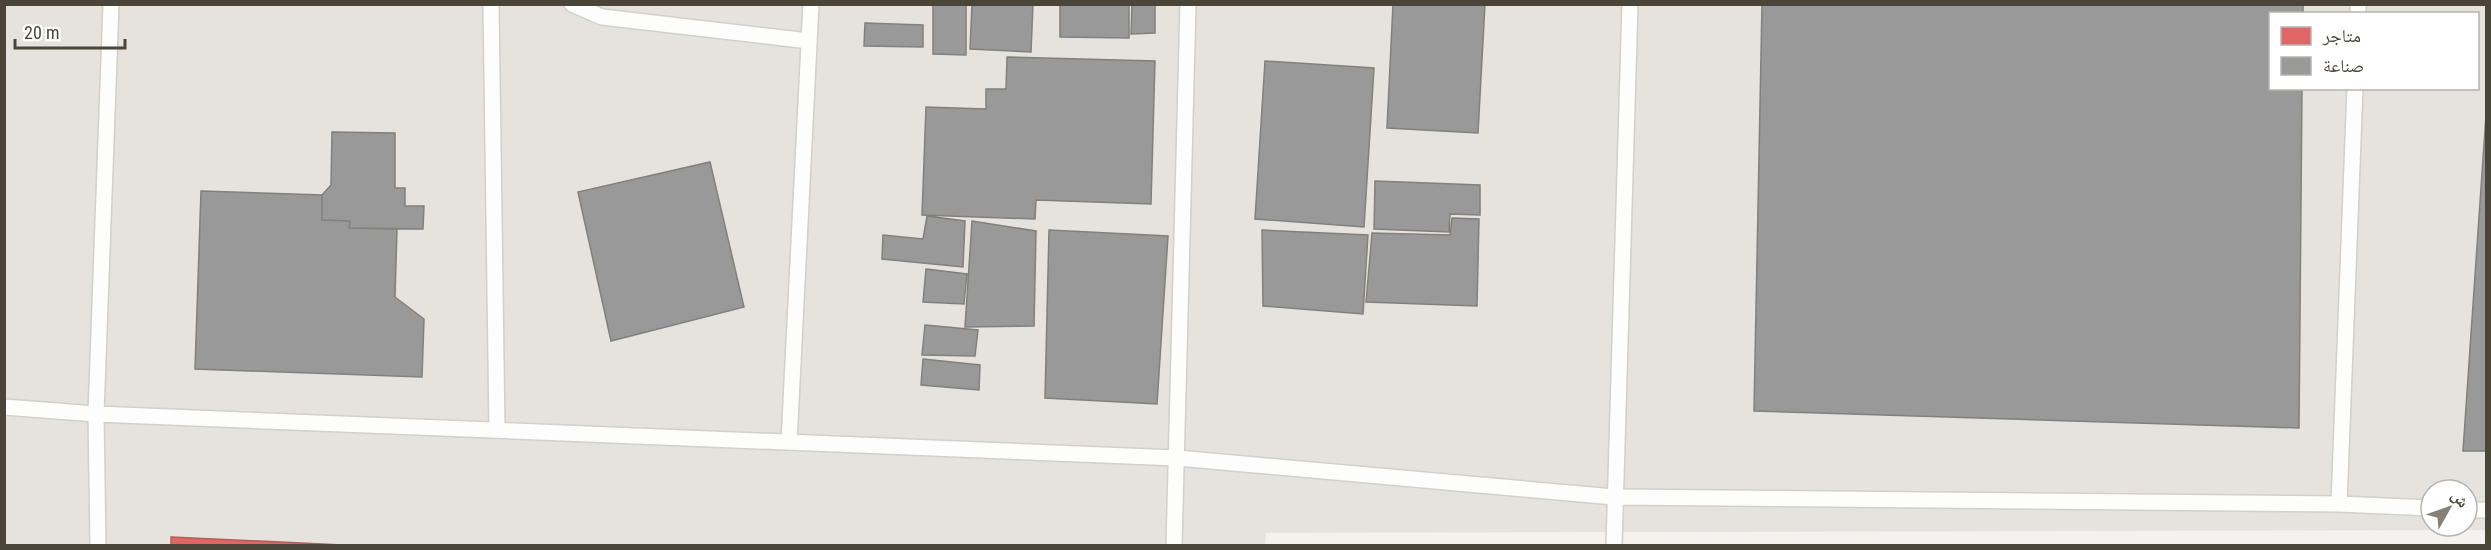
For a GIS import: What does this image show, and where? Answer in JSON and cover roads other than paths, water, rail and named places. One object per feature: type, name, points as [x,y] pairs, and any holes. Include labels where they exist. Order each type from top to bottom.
[{"type":"lane","points":[[98,546],[96,414],[111,4]]},
{"type":"lane","points":[[491,4],[497,430]]},
{"type":"lane","points":[[572,4],[602,17],[809,41]]},
{"type":"lane","points":[[789,442],[811,4]]},
{"type":"lane","points":[[1174,546],[1188,4]]},
{"type":"lane","points":[[1614,546],[1630,4]]},
{"type":"lane","points":[[2339,504],[2355,90]]},
{"type":"lane","points":[[4,407],[96,414],[1177,458],[1614,497],[2339,504],[2419,507]]}]
